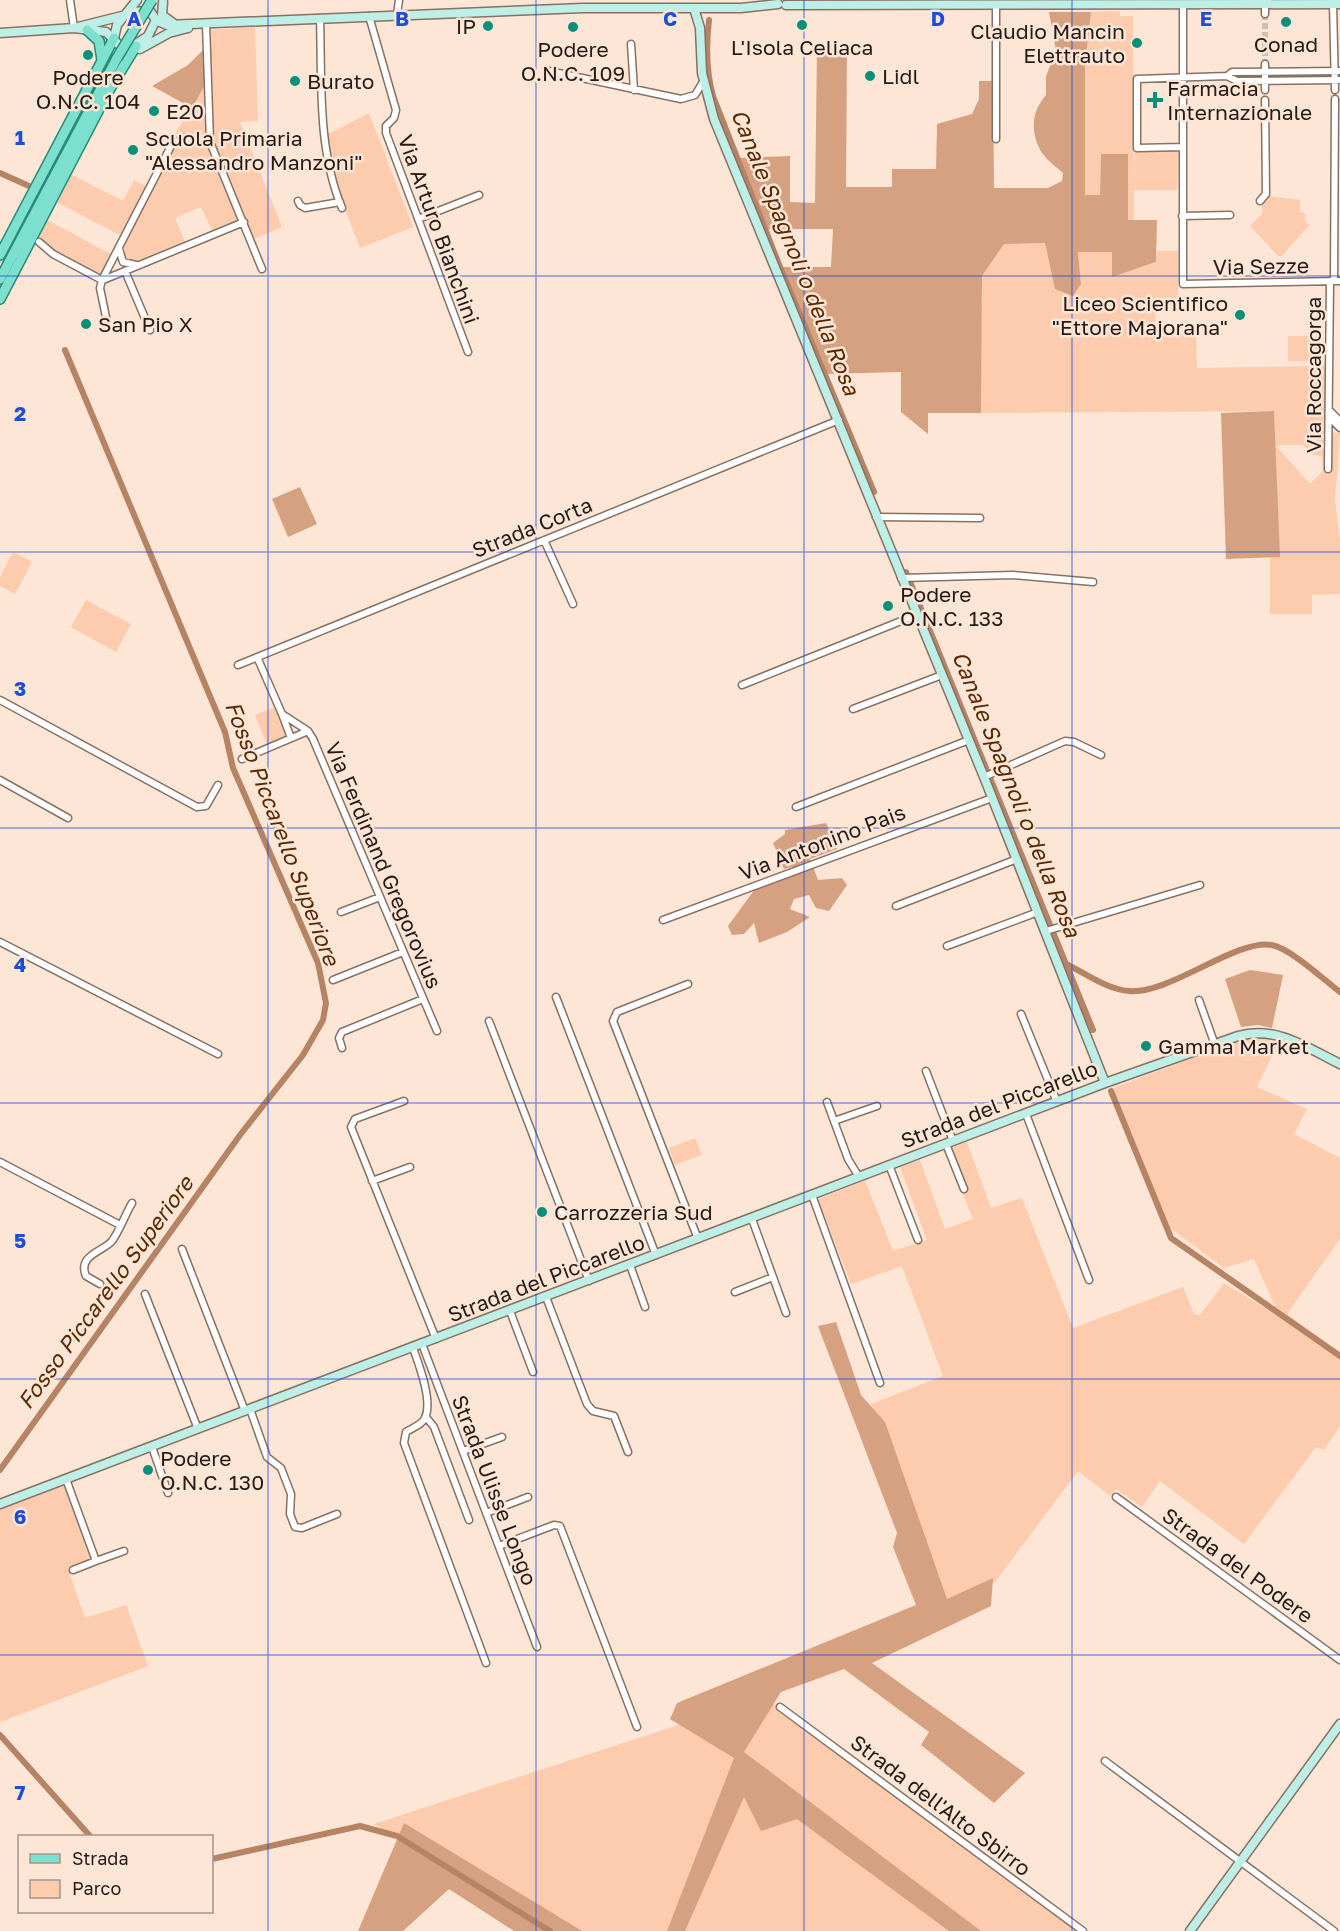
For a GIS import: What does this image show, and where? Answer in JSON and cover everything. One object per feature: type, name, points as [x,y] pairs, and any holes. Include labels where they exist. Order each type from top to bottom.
[{"type":"main road","points":[[0,279],[117,58],[152,0]]},
{"type":"main road","points":[[87,30],[99,41],[102,60]]},
{"type":"main road","points":[[0,255],[114,38]]},
{"type":"main road","points":[[0,299],[36,238],[136,46]]},
{"type":"street","points":[[70,0],[74,28]]},
{"type":"street","points":[[110,20],[136,0]]},
{"type":"street","points":[[114,38],[117,25],[136,0]]},
{"type":"street","points":[[396,15],[399,0]]},
{"type":"street","points":[[741,8],[764,0]]},
{"type":"street","points":[[808,0],[827,5]]},
{"type":"street","points":[[150,34],[164,1]]},
{"type":"street","points":[[164,1],[163,18],[176,28]]},
{"type":"street","points":[[74,28],[104,31],[125,47],[136,46],[150,34],[206,24],[583,4],[677,4],[694,8],[709,8],[721,4],[741,8],[782,2],[827,5],[1112,2],[1336,4],[1338,80],[1335,90]]},
{"type":"street","points":[[1183,4],[1182,216],[1230,215]]},
{"type":"street","points":[[1265,4],[1265,14]]},
{"type":"street","points":[[996,5],[996,139]]},
{"type":"street","points":[[694,8],[700,28],[699,52],[703,82],[714,119],[839,420],[900,578],[969,740],[1105,1083]]},
{"type":"street","points":[[700,28],[709,8]]},
{"type":"street","points":[[0,33],[74,28],[147,10],[165,25],[176,28]]},
{"type":"street","name":"Via Arturo Bianchini","points":[[369,16],[396,110],[396,117],[386,126],[386,133],[468,352]]},
{"type":"street","points":[[298,201],[301,207],[305,208],[341,205],[328,164],[324,132],[320,18]]},
{"type":"street","points":[[206,24],[210,142],[262,269]]},
{"type":"street","points":[[130,56],[176,28]]},
{"type":"street","points":[[632,44],[634,90]]},
{"type":"street","points":[[1227,76],[1232,72],[1265,68],[1338,71]]},
{"type":"street","points":[[1265,68],[1265,90]]},
{"type":"street","points":[[549,71],[684,99],[695,96],[703,82]]},
{"type":"street","points":[[1182,147],[1137,147],[1137,79],[1227,76],[1237,81],[1338,80]]},
{"type":"street","name":"Via Roccagorga","points":[[1328,469],[1334,281],[1335,99]]},
{"type":"street","points":[[1260,201],[1266,194],[1265,100]]},
{"type":"street","points":[[107,322],[100,288],[102,280],[172,144],[184,138],[210,142]]},
{"type":"street","points":[[289,167],[328,164]]},
{"type":"street","points":[[418,219],[478,195]]},
{"type":"street","name":"Via Sezze","points":[[1182,216],[1183,284],[1334,281]]},
{"type":"street","points":[[36,238],[53,255],[102,280],[244,222]]},
{"type":"street","points":[[119,248],[124,264],[145,263]]},
{"type":"street","points":[[125,271],[150,330]]},
{"type":"street","points":[[1329,413],[1340,421]]},
{"type":"street","points":[[1329,413],[1340,428]]},
{"type":"street","name":"Strada Corta","points":[[238,665],[839,420]]},
{"type":"street","points":[[876,517],[980,518]]},
{"type":"street","points":[[544,540],[573,604]]},
{"type":"street","points":[[900,578],[1013,574],[1093,582]]},
{"type":"street","points":[[742,685],[916,615]]},
{"type":"street","points":[[257,657],[291,738]]},
{"type":"street","points":[[853,709],[942,675]]},
{"type":"street","points":[[0,700],[197,807],[206,806],[218,785]]},
{"type":"street","name":"Via Ferdinand Gregorovius","points":[[282,714],[308,731],[437,1031]]},
{"type":"street","points":[[242,759],[308,731]]},
{"type":"street","points":[[796,807],[969,740]]},
{"type":"street","points":[[984,777],[1062,741],[1074,742],[1101,755]]},
{"type":"street","points":[[0,780],[68,818]]},
{"type":"street","name":"Via Antonino Pais","points":[[663,920],[992,798]]},
{"type":"street","points":[[896,906],[1017,859]]},
{"type":"street","points":[[1046,931],[1200,885]]},
{"type":"street","points":[[341,912],[380,897]]},
{"type":"street","points":[[947,946],[1038,912]]},
{"type":"street","points":[[0,942],[218,1054]]},
{"type":"street","points":[[333,980],[403,952]]},
{"type":"street","points":[[688,984],[617,1012],[613,1021],[698,1239]]},
{"type":"street","points":[[556,997],[656,1256]]},
{"type":"street","points":[[342,1048],[339,1038],[342,1032],[423,999]]},
{"type":"street","points":[[1199,1000],[1215,1045]]},
{"type":"street","points":[[1021,1014],[1057,1102]]},
{"type":"street","points":[[489,1021],[589,1281]]},
{"type":"street","name":"Strada del Piccarello","points":[[0,1504],[656,1256],[1105,1083],[1215,1045],[1249,1034],[1273,1034],[1340,1064]]},
{"type":"street","points":[[926,1071],[964,1189]]},
{"type":"street","points":[[404,1101],[352,1122],[352,1130],[436,1339]]},
{"type":"street","points":[[827,1102],[847,1156],[859,1177]]},
{"type":"street","points":[[834,1121],[877,1106]]},
{"type":"street","points":[[1026,1114],[1089,1280]]},
{"type":"street","points":[[0,1162],[120,1224]]},
{"type":"street","points":[[889,1165],[918,1240]]},
{"type":"street","points":[[372,1181],[410,1167]]},
{"type":"street","points":[[812,1195],[880,1383]]},
{"type":"street","points":[[100,1284],[87,1277],[84,1269],[93,1253],[110,1243],[132,1203]]},
{"type":"street","points":[[752,1219],[786,1313]]},
{"type":"street","points":[[182,1249],[267,1457],[280,1466],[292,1498],[291,1516],[295,1527],[304,1527],[337,1514]]},
{"type":"street","points":[[630,1265],[645,1307]]},
{"type":"street","points":[[735,1292],[773,1277]]},
{"type":"street","points":[[145,1294],[198,1430]]},
{"type":"street","points":[[546,1297],[587,1404],[593,1411],[614,1416],[628,1452]]},
{"type":"street","points":[[510,1311],[533,1371]]},
{"type":"street","name":"Strada Ulisse Longo","points":[[422,1344],[537,1647]]},
{"type":"street","points":[[413,1348],[425,1383],[426,1418],[434,1425],[469,1520]]},
{"type":"street","points":[[426,1418],[406,1432],[404,1443],[486,1663]]},
{"type":"street","points":[[463,1451],[502,1437]]},
{"type":"street","points":[[152,1447],[168,1493]]},
{"type":"street","points":[[66,1479],[96,1561]]},
{"type":"street","points":[[486,1513],[528,1497]]},
{"type":"street","name":"Strada del Podere","points":[[1116,1497],[1340,1660]]},
{"type":"street","points":[[499,1546],[554,1525],[560,1526],[637,1727]]},
{"type":"street","points":[[73,1570],[124,1551]]},
{"type":"street","name":"Strada dell'Alto Sbirro","points":[[780,1707],[1083,1931]]},
{"type":"street","points":[[1190,1931],[1340,1725]]},
{"type":"street","points":[[1105,1761],[1334,1931]]},
{"type":"green space","points":[[1120,11],[1120,16],[1133,16],[1134,185],[1135,150],[1178,153],[1177,190],[1134,190],[1134,220],[1128,220],[1128,155],[1101,154],[1100,196],[1085,196],[1085,66],[1091,12]]},
{"type":"green space","points":[[255,27],[258,121],[240,122],[282,227],[254,239],[213,141],[210,30]]},
{"type":"green space","points":[[206,83],[205,136],[175,134]]},
{"type":"green space","points":[[369,113],[413,227],[360,248],[335,184],[326,135]]},
{"type":"green space","points":[[185,140],[205,145],[210,149],[239,220],[213,232],[201,207],[175,218],[186,244],[137,263],[126,262],[121,254],[122,248],[176,145]]},
{"type":"green space","points":[[70,174],[123,201],[134,180],[146,186],[120,235],[56,202]]},
{"type":"green space","points":[[1268,196],[1300,200],[1300,212],[1305,213],[1305,221],[1309,225],[1282,256],[1278,256],[1250,226],[1262,214],[1262,203]]},
{"type":"green space","points":[[47,220],[111,254],[99,277],[56,253],[39,236]]},
{"type":"green space","points":[[1045,243],[1055,289],[1081,284],[1078,252],[1112,252],[1112,276],[1156,263],[1157,251],[1178,251],[1178,298],[1156,298],[1155,333],[1196,332],[1197,368],[1325,366],[1326,432],[1340,433],[1335,501],[1340,540],[1340,594],[1312,595],[1312,614],[1270,614],[1270,557],[1279,557],[1274,411],[981,413],[982,276],[1004,244]],"holes":[[[1279,445],[1303,445],[1314,455],[1322,456],[1323,471],[1310,484],[1277,447]]]},
{"type":"green space","points":[[1288,336],[1317,336],[1317,361],[1288,361]]},
{"type":"green space","points":[[13,552],[32,562],[15,594],[0,586],[0,577]]},
{"type":"green space","points":[[86,600],[131,624],[116,652],[71,627]]},
{"type":"green space","points":[[276,707],[287,737],[267,745],[255,715]]},
{"type":"green space","points":[[1249,1037],[1280,1040],[1257,1087],[1307,1109],[1294,1134],[1340,1158],[1340,1239],[1287,1314],[1340,1353],[1340,1426],[1324,1450],[1316,1447],[1244,1544],[1160,1481],[1142,1507],[1116,1489],[1110,1496],[1078,1471],[995,1582],[944,1605],[871,1404],[943,1376],[902,1266],[851,1284],[818,1199],[865,1181],[893,1251],[927,1240],[900,1167],[920,1160],[945,1229],[973,1219],[946,1150],[967,1142],[991,1208],[1022,1198],[1073,1328],[1183,1287],[1194,1314],[1200,1315],[1224,1283],[1271,1312],[1275,1306],[1254,1259],[1224,1268],[1169,1227],[1113,1088]]},
{"type":"green space","points":[[695,1138],[702,1155],[675,1165],[669,1148]]},
{"type":"green space","points":[[65,1485],[92,1560],[68,1569],[85,1618],[126,1605],[148,1666],[0,1722],[0,1510]]},
{"type":"green space","points":[[765,1697],[1078,1931],[558,1931],[374,1824]]},
{"type":"shaded area","points":[[1049,12],[1091,12],[1085,66],[1085,195],[1100,195],[1101,154],[1128,154],[1128,220],[1157,220],[1156,262],[1112,277],[1112,252],[1078,252],[1081,284],[1073,296],[1055,289],[1045,243],[1004,244],[982,276],[981,413],[928,413],[928,434],[901,412],[901,372],[825,374],[780,267],[831,267],[833,229],[765,229],[737,158],[790,156],[790,202],[815,203],[817,46],[847,45],[846,187],[892,187],[892,169],[936,169],[937,124],[972,114],[979,99],[979,81],[993,81],[994,188],[1048,188],[1062,181],[1063,173],[1042,153],[1034,130],[1037,108],[1046,95],[1046,76],[1056,51]]},
{"type":"shaded area","points":[[204,49],[206,83],[192,108],[152,86],[188,65]]},
{"type":"shaded area","points":[[1274,411],[1280,557],[1226,559],[1221,413]]},
{"type":"shaded area","points":[[300,487],[317,524],[288,537],[272,499]]},
{"type":"shaded area","points":[[826,823],[837,849],[810,859],[818,880],[842,878],[847,885],[829,911],[816,908],[809,895],[794,899],[790,909],[810,917],[787,932],[759,943],[754,923],[744,934],[732,935],[728,926],[755,889],[794,873],[792,867],[784,869],[773,843],[785,834],[785,830]]},
{"type":"shaded area","points":[[1250,970],[1283,975],[1272,1028],[1258,1025],[1241,1027],[1225,979]]},
{"type":"shaded area","points":[[836,1322],[861,1395],[885,1422],[947,1599],[993,1578],[991,1606],[872,1663],[1025,1773],[994,1803],[921,1745],[929,1732],[844,1669],[781,1692],[744,1752],[981,1931],[949,1931],[797,1819],[761,1831],[744,1797],[685,1931],[667,1931],[734,1758],[670,1719],[677,1703],[916,1605],[893,1547],[897,1533],[818,1326]]},
{"type":"shaded area","points":[[404,1823],[582,1931],[514,1931],[449,1889],[403,1931],[358,1931]]},
{"type":"waterway","name":"Canale Spagnoli o della Rosa","points":[[709,20],[707,58],[713,96],[780,267],[874,492]]},
{"type":"waterway","name":"Fosso Piccarello Superiore","points":[[0,173],[29,186]]},
{"type":"waterway","name":"Fosso Piccarello Superiore","points":[[0,1470],[240,1135],[303,1055],[323,1020],[326,1003],[318,963],[233,768],[225,732],[65,350]]},
{"type":"waterway","name":"Canale Spagnoli o della Rosa","points":[[906,572],[1093,1030]]},
{"type":"waterway","points":[[1066,964],[1113,988],[1129,991],[1145,990],[1163,985],[1241,950],[1257,945],[1272,945],[1297,958],[1340,992]]},
{"type":"waterway","name":"Canale Spagnoli o della Rosa","points":[[1111,1091],[1171,1238],[1340,1356]]},
{"type":"waterway","name":"Fosso Piccarello Superiore","points":[[0,1735],[89,1835]]},
{"type":"waterway","name":"Fosso Piccarello Superiore","points":[[213,1859],[360,1826],[397,1836],[550,1931]]},
{"type":"tunnel","points":[[1265,14],[1265,64]]},
{"type":"place","name":"Conad","points":[[1286,22]]},
{"type":"place","name":"L'Isola Celiaca","points":[[802,25]]},
{"type":"place","name":"IP","points":[[488,26]]},
{"type":"place","name":"Podere O.N.C. 109","points":[[573,27]]},
{"type":"place","name":"Claudio Mancin Elettrauto","points":[[1137,43]]},
{"type":"place","name":"Podere O.N.C. 104","points":[[88,55]]},
{"type":"place","name":"Lidl","points":[[870,76]]},
{"type":"place","name":"Burato","points":[[295,81]]},
{"type":"place","name":"Farmacia Internazionale","points":[[1155,100]]},
{"type":"place","name":"E20","points":[[154,111]]},
{"type":"place","name":"Scuola Primaria \"Alessandro Manzoni\"","points":[[133,150]]},
{"type":"place","name":"Liceo Scientifico \"Ettore Majorana\"","points":[[1240,315]]},
{"type":"place","name":"San Pio X","points":[[86,324]]},
{"type":"place","name":"Podere O.N.C. 133","points":[[888,606]]},
{"type":"place","name":"Gamma Market","points":[[1146,1046]]},
{"type":"place","name":"Carrozzeria Sud","points":[[542,1212]]},
{"type":"place","name":"Podere O.N.C. 130","points":[[148,1470]]}]
